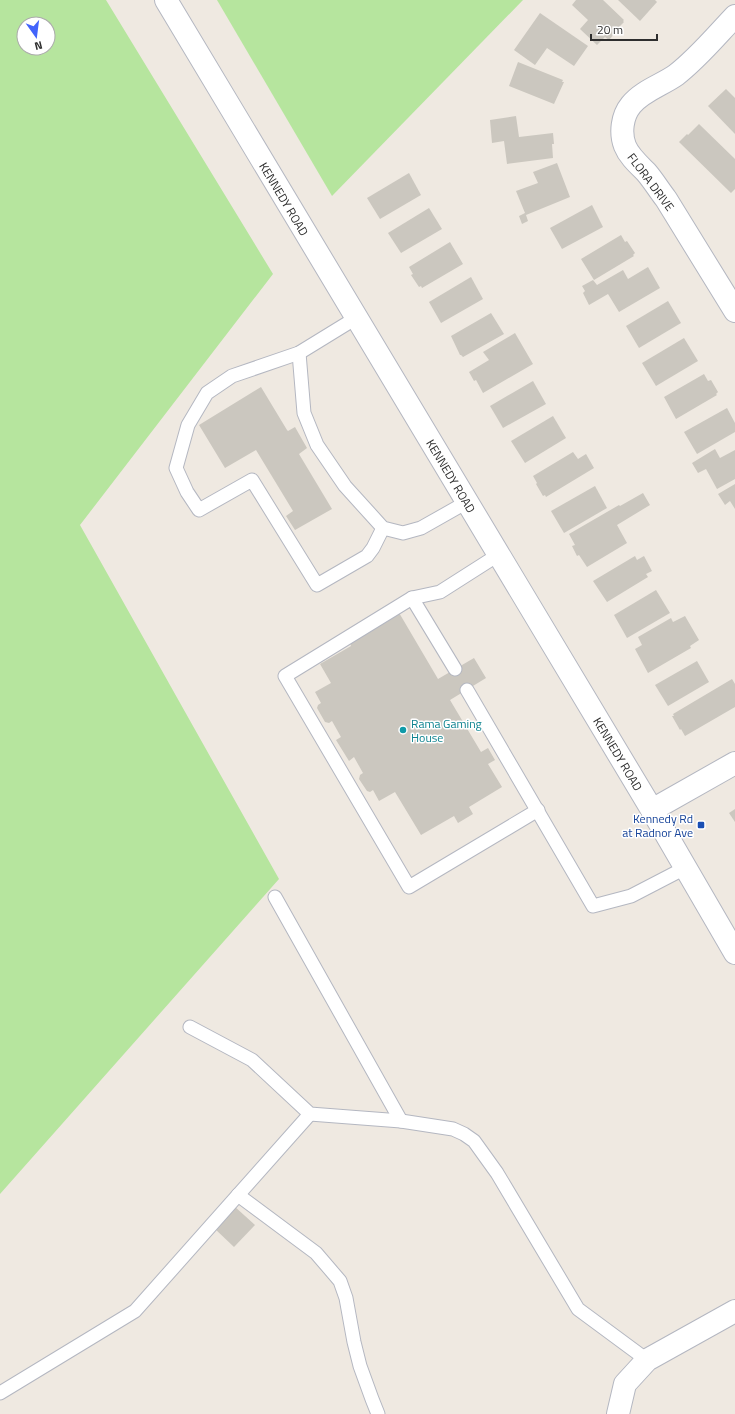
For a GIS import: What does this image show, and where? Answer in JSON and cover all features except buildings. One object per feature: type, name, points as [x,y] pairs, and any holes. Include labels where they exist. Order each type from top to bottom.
[{"type":"main road","name":"KENNEDY ROAD","points":[[166,0],[652,810],[735,953]]},
{"type":"main road","name":"FLORA DRIVE","points":[[735,16],[678,74],[639,97],[630,105],[622,124],[622,136],[630,155],[666,199],[735,311]]},
{"type":"main road","points":[[652,810],[735,763]]},
{"type":"main road","points":[[618,1414],[625,1384],[647,1360],[735,1311]]},
{"type":"lane","points":[[356,318],[299,353],[232,376],[207,393],[188,425],[176,468],[187,492],[199,510],[252,480],[317,585],[367,556],[374,548],[382,528]]},
{"type":"lane","points":[[299,353],[304,413],[317,445],[345,486],[382,528],[403,533],[421,528],[467,502]]},
{"type":"lane","points":[[498,555],[440,592],[412,598],[285,676],[409,888],[538,810]]},
{"type":"lane","points":[[412,598],[455,669]]},
{"type":"lane","points":[[467,690],[594,906],[631,896],[685,868]]},
{"type":"lane","points":[[275,897],[401,1121]]},
{"type":"lane","points":[[190,1027],[252,1060],[310,1114],[401,1121],[453,1129],[474,1141],[497,1173],[578,1309],[647,1360]]},
{"type":"lane","points":[[0,1393],[135,1311],[310,1114]]},
{"type":"lane","points":[[238,1195],[316,1253],[340,1281],[346,1298],[360,1366],[378,1414]]},
{"type":"green space","points":[[0,0],[106,0],[273,274],[80,525],[279,879],[0,1194]]},
{"type":"green space","points":[[217,0],[523,0],[332,196]]},
{"type":"place","name":"Rama Gaming House","points":[[403,730]]},
{"type":"place","name":"Kennedy Rd at Radnor Ave","points":[[701,825]]}]
